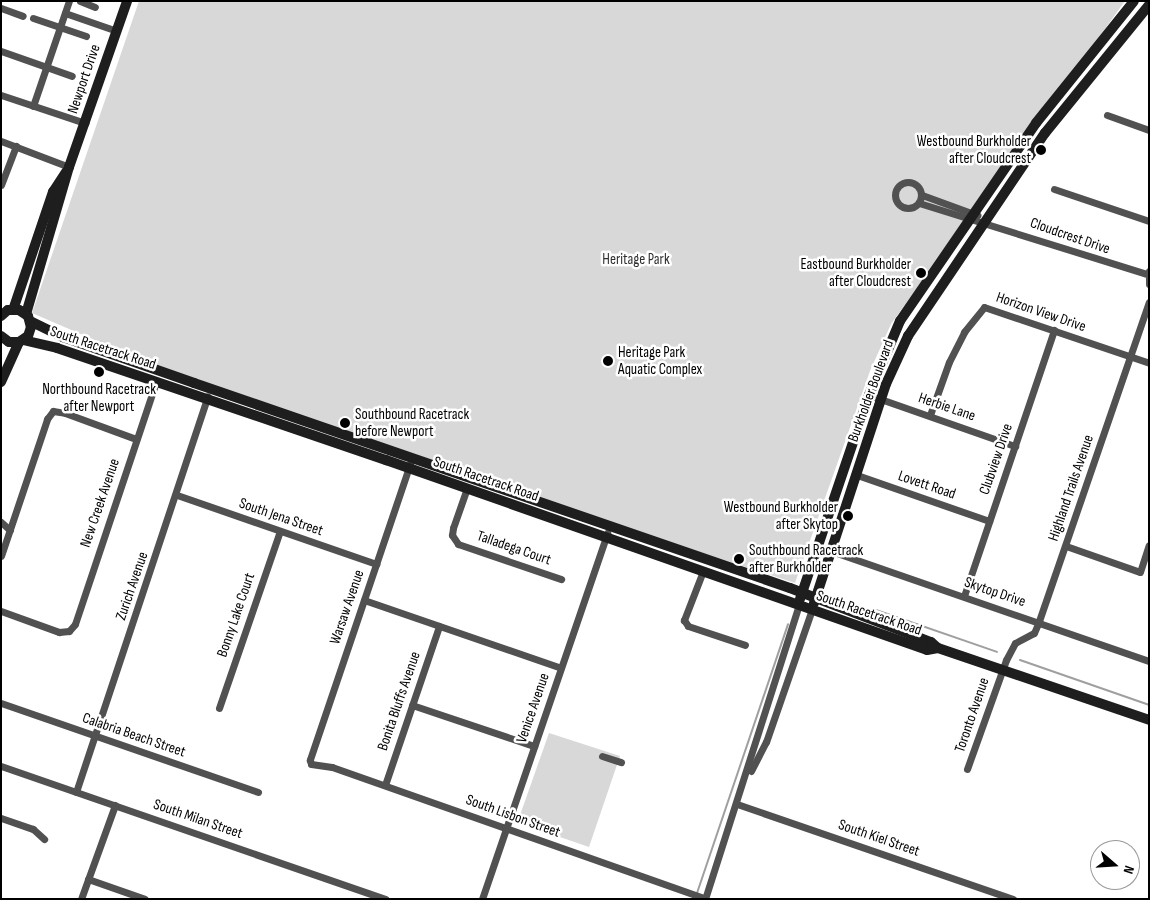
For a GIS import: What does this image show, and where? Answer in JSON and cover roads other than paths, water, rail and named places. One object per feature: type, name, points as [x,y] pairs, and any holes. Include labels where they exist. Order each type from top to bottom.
[{"type":"main road","name":"Newport Drive","points":[[21,341],[30,332],[28,318],[69,167],[127,1]]},
{"type":"main road","name":"Burkholder Boulevard","points":[[799,604],[869,395],[900,321],[1052,101],[1134,1]]},
{"type":"main road","name":"Burkholder Boulevard","points":[[812,609],[881,399],[908,336],[1062,110],[1149,6]]},
{"type":"main road","name":"Newport Drive","points":[[6,312],[53,192],[69,167]]},
{"type":"main road","name":"South Racetrack Road","points":[[6,312],[28,318],[63,337],[210,388],[410,463],[467,488],[928,650],[938,648]]},
{"type":"main road","name":"South Racetrack Road","points":[[1,336],[9,342],[21,341],[57,348],[206,400],[610,526],[816,598],[931,642],[938,648],[1149,720]]},
{"type":"main road","points":[[1,382],[21,341]]},
{"type":"street","points":[[33,106],[68,1]]},
{"type":"street","points":[[80,1],[96,7]]},
{"type":"street","points":[[1,8],[23,16]]},
{"type":"street","points":[[65,13],[117,31]]},
{"type":"street","points":[[34,18],[86,36]]},
{"type":"street","points":[[1,52],[72,76]]},
{"type":"street","points":[[1,95],[85,123]]},
{"type":"street","points":[[1106,115],[1149,130]]},
{"type":"street","points":[[1,141],[69,167]]},
{"type":"street","points":[[1,185],[16,146]]},
{"type":"street","name":"Cloudcrest Drive","points":[[972,216],[919,203],[909,209],[901,207],[896,201],[896,190],[901,184],[912,182],[919,187],[922,195],[972,216],[984,222],[1148,273]]},
{"type":"street","points":[[1054,189],[1149,220]]},
{"type":"street","points":[[919,203],[922,195]]},
{"type":"street","points":[[1148,273],[1149,284]]},
{"type":"street","name":"Highland Trails Avenue","points":[[1002,670],[1015,643],[1034,632],[1039,621],[1149,302]]},
{"type":"street","name":"Horizon View Drive","points":[[930,415],[949,362],[978,311],[984,307],[1149,363]]},
{"type":"street","name":"Clubview Drive","points":[[964,596],[1054,330]]},
{"type":"street","name":"New Creek Avenue","points":[[1,611],[59,632],[69,631],[74,624],[156,382]]},
{"type":"street","name":"Zurich Avenue","points":[[76,792],[177,495],[210,388]]},
{"type":"street","name":"Herbie Lane","points":[[869,395],[1015,446]]},
{"type":"street","points":[[1,556],[47,419],[54,411],[65,412],[136,439]]},
{"type":"street","name":"Warsaw Avenue","points":[[311,764],[310,760],[410,463]]},
{"type":"street","name":"Lovett Road","points":[[857,475],[989,521]]},
{"type":"street","name":"Talladega Court","points":[[467,488],[453,528],[452,535],[458,544],[561,579]]},
{"type":"street","name":"South Jena Street","points":[[177,495],[376,564]]},
{"type":"street","points":[[1,522],[10,530]]},
{"type":"street","name":"Venice Avenue","points":[[482,899],[610,526]]},
{"type":"street","points":[[1,532],[10,530]]},
{"type":"street","name":"Bonny Lake Court","points":[[219,708],[280,531]]},
{"type":"street","points":[[1066,546],[1140,572],[1149,545]]},
{"type":"street","name":"Skytop Drive","points":[[831,551],[1039,621],[1149,662]]},
{"type":"street","points":[[703,570],[684,620],[688,626],[745,645]]},
{"type":"street","points":[[364,600],[561,668]]},
{"type":"street","name":"Burkholder Boulevard","points":[[705,898],[744,784],[799,604]]},
{"type":"street","name":"Burkholder Boulevard","points":[[744,784],[766,742],[812,609]]},
{"type":"street","name":"Bonita Bluffs Avenue","points":[[385,786],[439,626]]},
{"type":"street","name":"Toronto Avenue","points":[[967,769],[1002,670]]},
{"type":"street","name":"Calabria Beach Street","points":[[1,703],[258,792]]},
{"type":"street","points":[[412,705],[534,746]]},
{"type":"street","points":[[602,756],[621,762]]},
{"type":"street","name":"South Lisbon Street","points":[[311,764],[332,767],[705,898]]},
{"type":"street","name":"South Milan Street","points":[[1,766],[386,899]]},
{"type":"street","name":"South Kiel Street","points":[[737,804],[1012,899]]},
{"type":"street","points":[[81,899],[115,805]]},
{"type":"street","points":[[1,818],[33,829],[44,839]]},
{"type":"street","points":[[88,879],[145,899]]},
{"type":"waterway","points":[[876,610],[997,652]]},
{"type":"waterway","points":[[695,899],[788,624]]},
{"type":"waterway","points":[[1020,660],[1149,705]]},
{"type":"place","name":"Westbound Burkholder after Cloudcrest","points":[[1041,150]]},
{"type":"place","name":"Eastbound Burkholder after Cloudcrest","points":[[921,273]]},
{"type":"place","name":"Heritage Park Aquatic Complex","points":[[608,361]]},
{"type":"place","name":"Northbound Racetrack after Newport","points":[[99,372]]},
{"type":"place","name":"Southbound Racetrack before Newport","points":[[345,423]]},
{"type":"place","name":"Westbound Burkholder after Skytop","points":[[848,516]]},
{"type":"place","name":"Southbound Racetrack after Burkholder","points":[[739,559]]},
{"type":"park label","name":"Heritage Park","points":[[636,260]]}]
